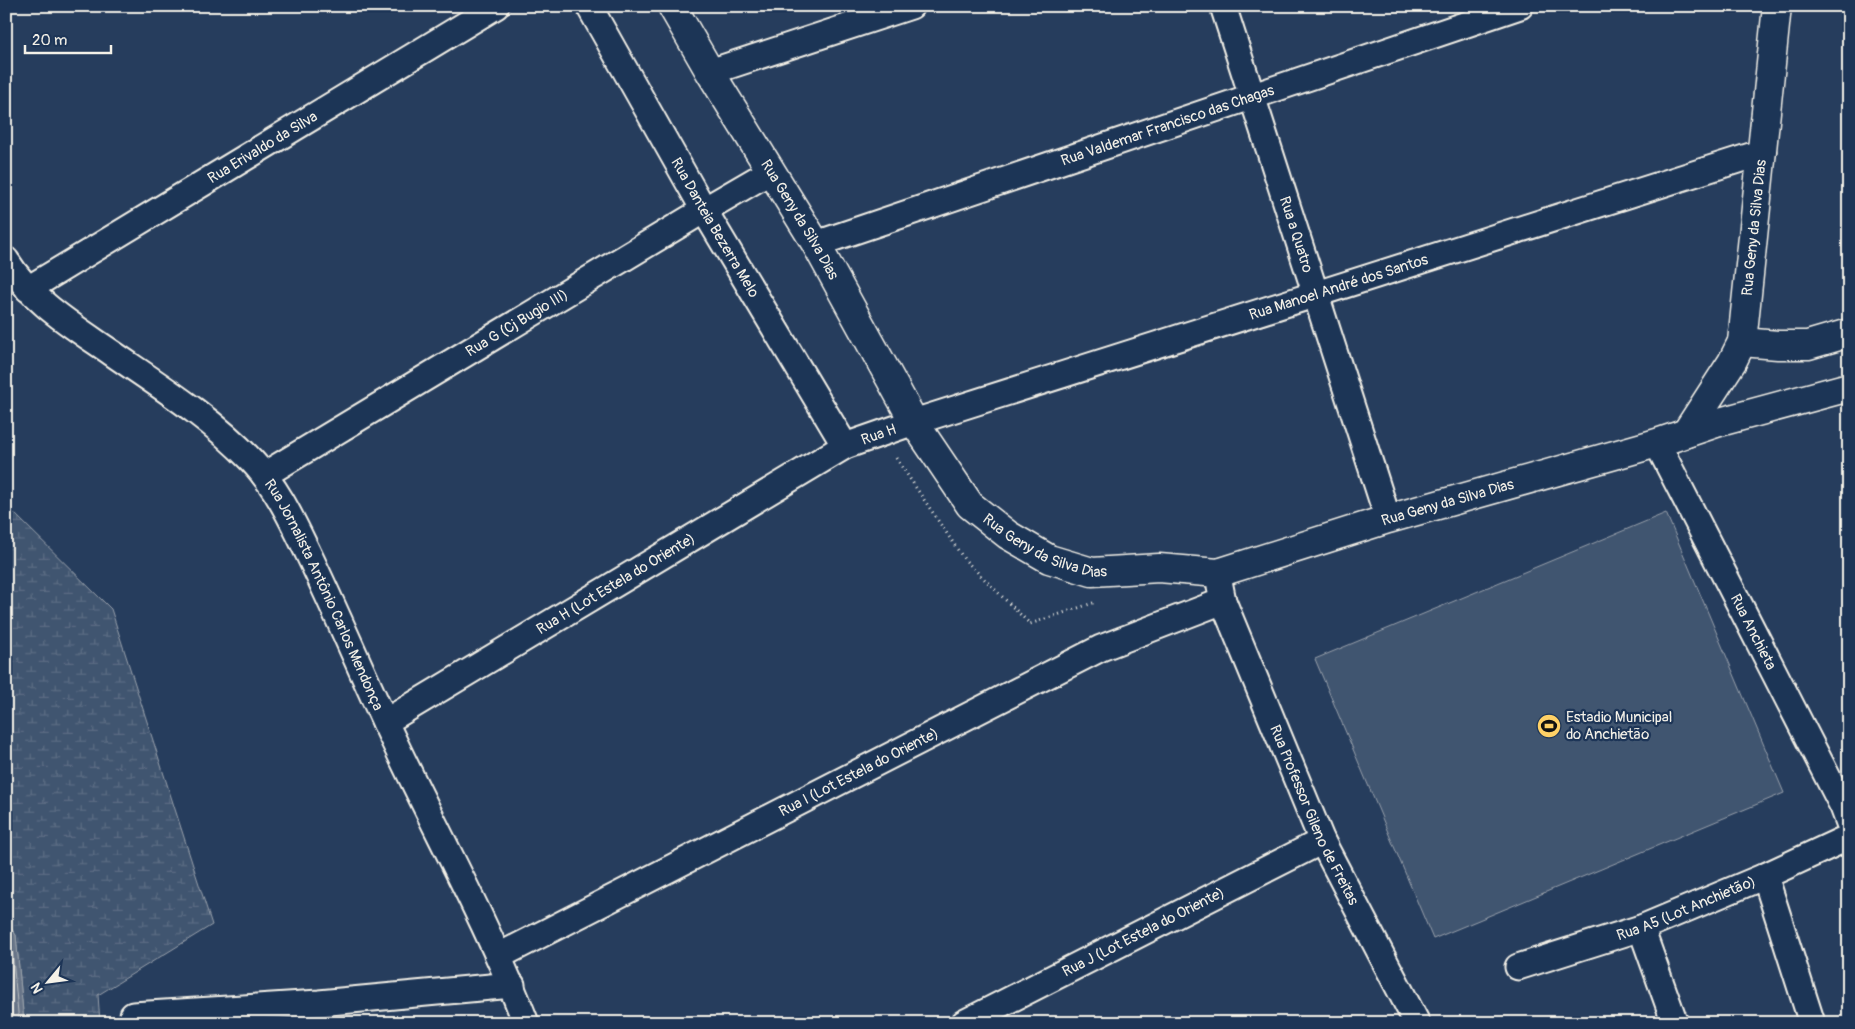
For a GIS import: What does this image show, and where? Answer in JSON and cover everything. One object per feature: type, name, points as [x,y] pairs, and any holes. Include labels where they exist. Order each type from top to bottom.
[{"type":"main road","name":"Rua Geny da Silva Dias","points":[[672,6],[710,72],[816,244],[914,422],[970,504],[1008,535],[1049,559],[1092,572],[1159,568],[1218,573],[1388,519],[1657,443],[1757,411],[1849,387]]},
{"type":"main road","name":"Rua Geny da Silva Dias","points":[[1686,433],[1732,362],[1742,342],[1777,6]]},
{"type":"main road","points":[[1742,342],[1808,345],[1849,333]]},
{"type":"street","name":"Rua Erivaldo da Silva","points":[[28,289],[496,6]]},
{"type":"street","name":"Rua Danteia Bezerra Melo","points":[[589,6],[704,210],[845,446]]},
{"type":"street","points":[[710,72],[911,6]]},
{"type":"street","name":"Rua a Quatro","points":[[1223,6],[1388,519]]},
{"type":"street","name":"Rua Valdemar Francisco das Chagas","points":[[816,244],[1520,6]]},
{"type":"street","name":"Rua Manoel André dos Santos","points":[[914,422],[1763,152]]},
{"type":"street","name":"Rua G (Cj Bugio III)","points":[[264,475],[771,171]]},
{"type":"street","name":"Rua Jornalista Antônio Carlos Mendonça","points":[[6,260],[28,289],[53,313],[170,393],[226,437],[264,475],[278,494],[326,588],[385,722],[499,956],[526,1023]]},
{"type":"street","name":"Rua H","points":[[845,446],[914,422]]},
{"type":"street","name":"Rua Anchieta","points":[[1657,443],[1847,812]]},
{"type":"street","name":"Rua H (Lot Estela do Oriente)","points":[[385,722],[845,446]]},
{"type":"street","name":"Rua Professor Gileno de Freitas","points":[[1218,573],[1223,601],[1322,841],[1417,1023]]},
{"type":"street","name":"Rua I (Lot Estela do Oriente)","points":[[499,956],[1101,648],[1223,601]]},
{"type":"street","name":"Rua A5 (Lot Anchietão)","points":[[1518,967],[1641,928],[1765,876],[1849,838]]},
{"type":"street","name":"Rua J (Lot Estela do Oriente)","points":[[964,1023],[1322,841]]},
{"type":"street","points":[[1765,876],[1812,1023]]},
{"type":"street","points":[[1641,928],[1675,1023]]},
{"type":"street","points":[[133,1015],[320,1013],[512,985]]},
{"type":"path","points":[[870,437],[894,455],[964,558],[1030,624],[1100,601]]},
{"type":"green space","points":[[6,505],[111,609],[212,925],[98,995],[100,1023],[24,1023],[16,935],[6,922]]},
{"type":"green space","name":"Estadio Municipal do Anchietão","points":[[1666,513],[1784,793],[1433,939],[1315,659]]},
{"type":"water","points":[[6,922],[16,935],[24,1023],[6,1023]]},
{"type":"place","name":"Estadio Municipal do Anchietão","points":[[1549,726]]}]
